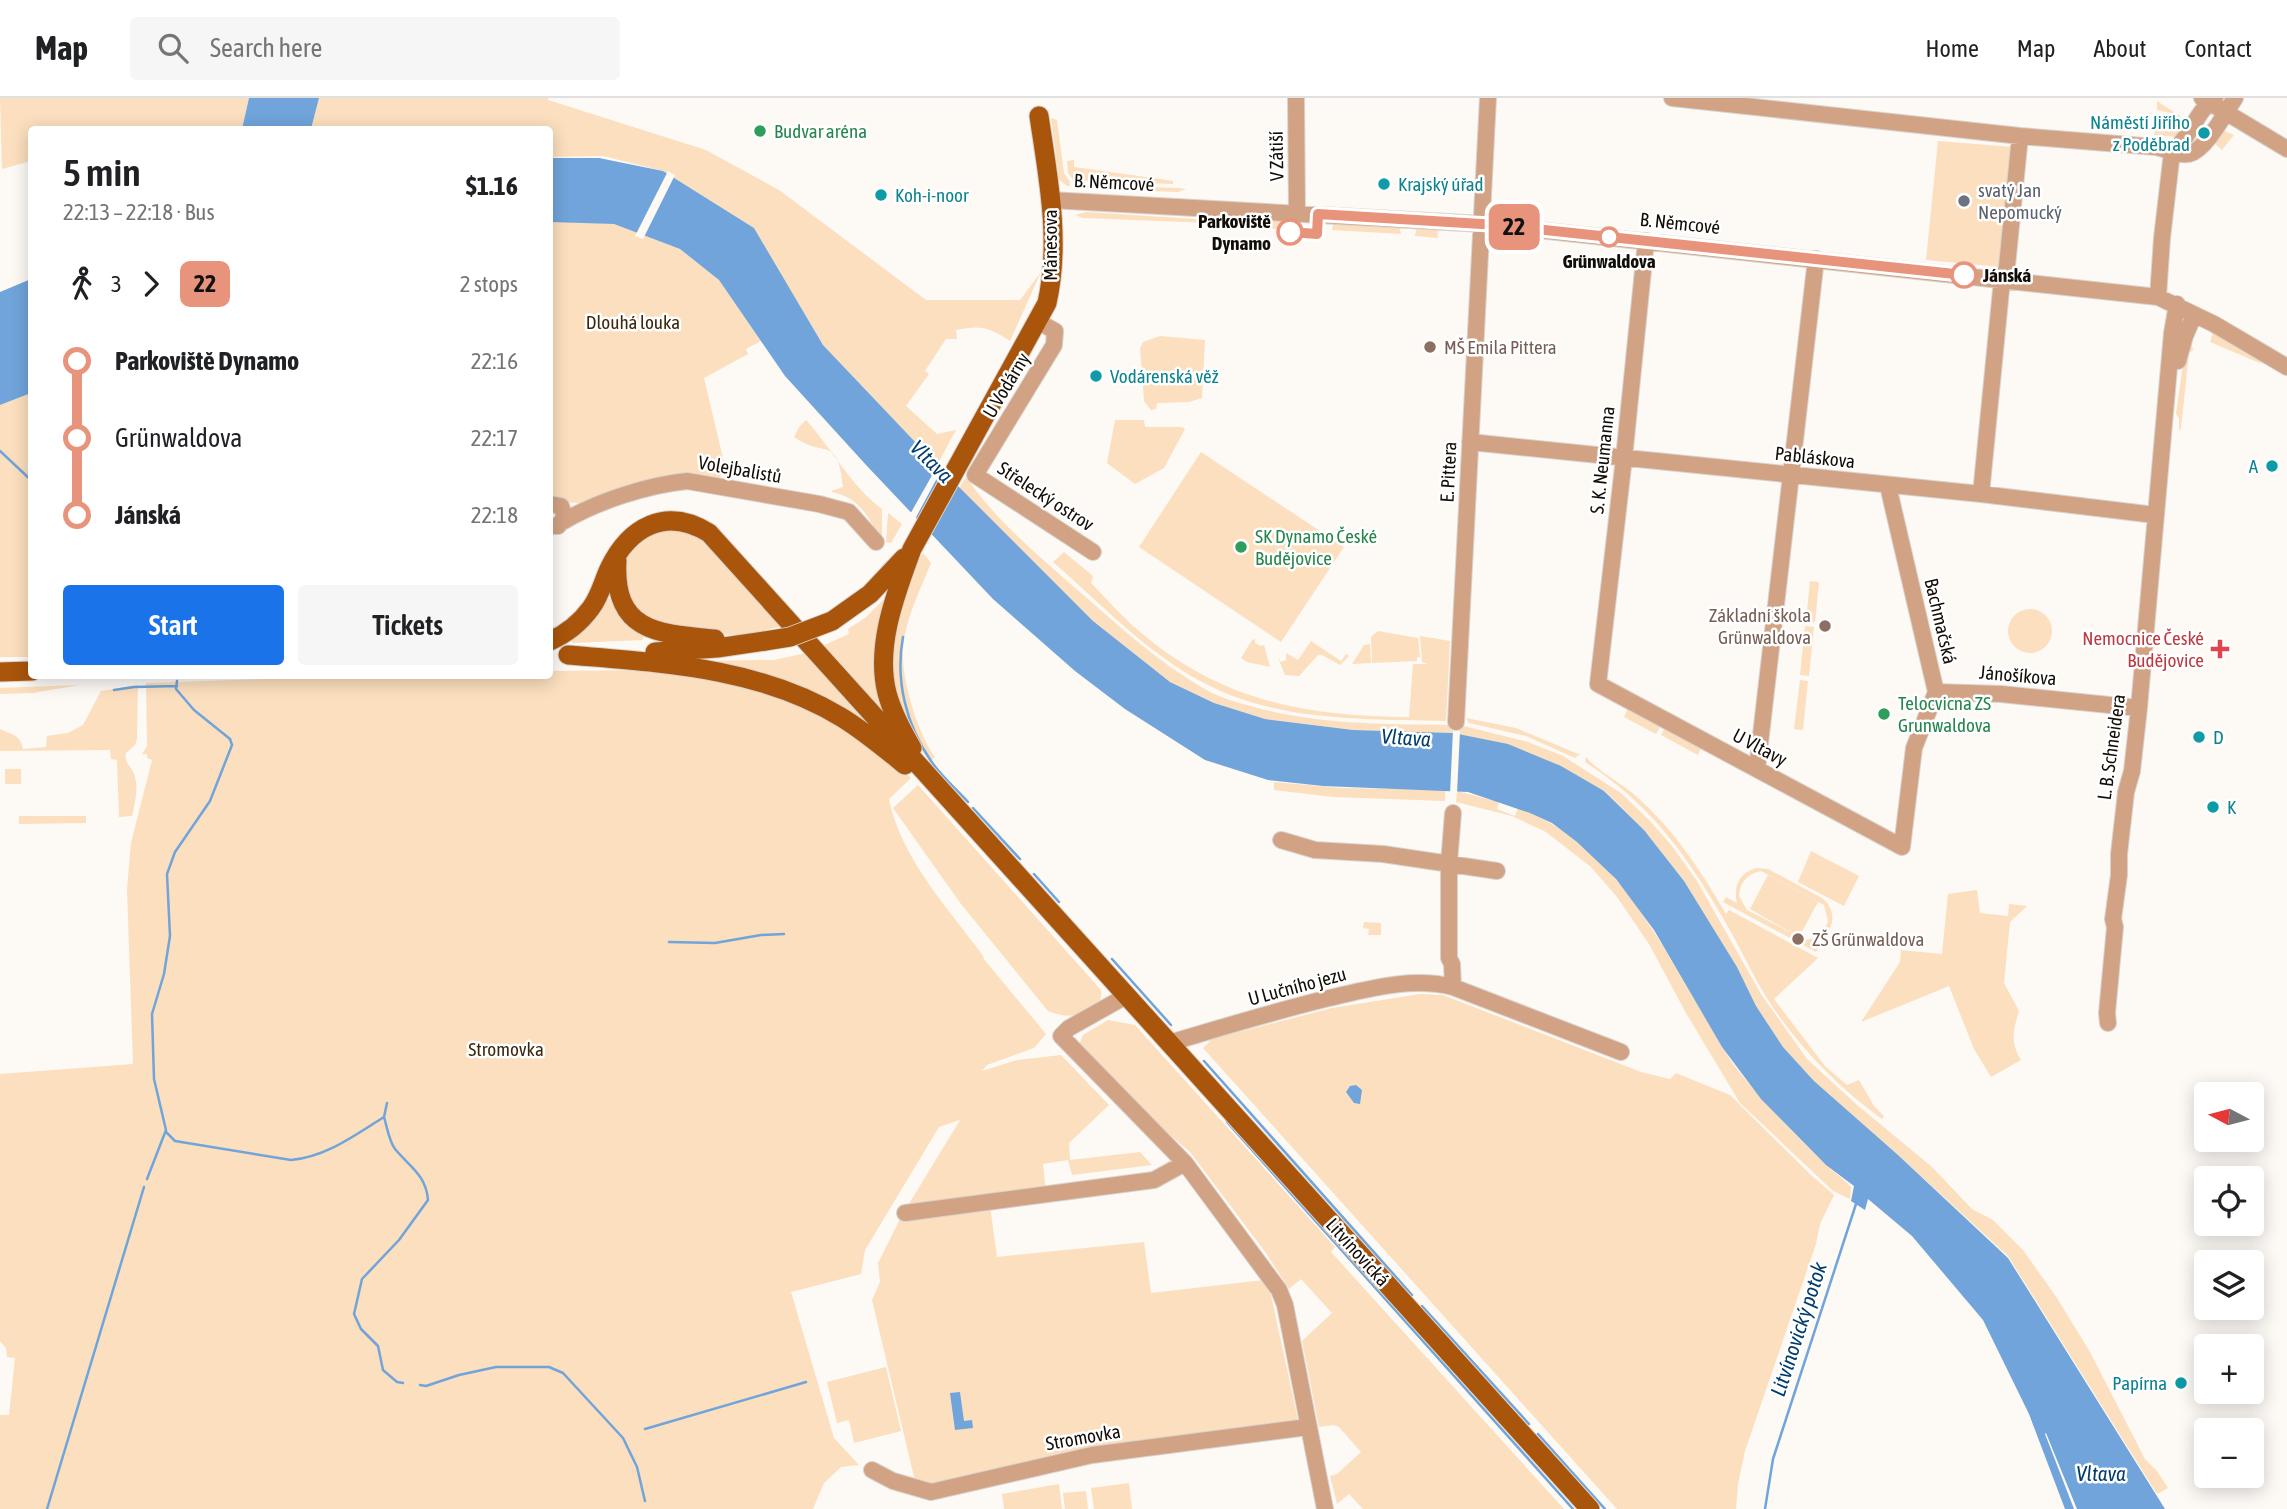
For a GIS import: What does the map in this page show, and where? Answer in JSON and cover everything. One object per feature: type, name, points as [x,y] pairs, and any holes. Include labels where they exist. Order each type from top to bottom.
[{"type":"main road","name":"Mánesova","points":[[914,546],[1046,303],[1053,265],[1050,200],[1038,108]]},
{"type":"main road","points":[[553,639],[571,629],[591,608],[618,555],[633,535],[655,523],[688,523],[709,533],[944,795]]},
{"type":"main road","points":[[559,656],[686,651],[790,638],[832,621],[870,594],[914,546]]},
{"type":"main road","points":[[914,546],[900,584],[886,641],[884,680],[896,718],[944,795]]},
{"type":"main road","points":[[618,555],[616,580],[619,597],[632,618],[643,626],[671,635],[758,642]]},
{"type":"main road","points":[[559,656],[694,666],[730,673],[777,688],[849,722],[944,795]]},
{"type":"main road","points":[[0,672],[28,671]]},
{"type":"main road","name":"Litvínovická","points":[[944,795],[1590,1509]]},
{"type":"street","name":"V Zátiší","points":[[1296,98],[1297,213]]},
{"type":"street","name":"E. Pittera","points":[[1456,722],[1488,98]]},
{"type":"street","points":[[1672,98],[2156,147],[2189,153],[2205,144],[2235,98]]},
{"type":"street","points":[[1831,115],[1835,98]]},
{"type":"street","points":[[2158,297],[2172,152],[2186,140],[2209,99],[2225,112],[2287,149]]},
{"type":"street","points":[[1981,494],[2001,290],[2007,266],[2020,135]]},
{"type":"street","name":"B. Němcové","points":[[1050,200],[1483,224],[2158,297],[2177,304],[2287,367]]},
{"type":"street","name":"S. K. Neumanna","points":[[1598,684],[1646,241]]},
{"type":"street","points":[[1757,769],[1816,259]]},
{"type":"street","name":"L. B. Schneidera","points":[[2108,1023],[2119,854],[2139,708],[2155,515],[2177,304]]},
{"type":"street","name":"L. B. Schneidera","points":[[2168,393],[2176,379],[2185,336],[2194,315]]},
{"type":"street","name":"U Vodárny","points":[[975,475],[1054,345],[1055,331],[1037,321]]},
{"type":"street","name":"Pabláskova","points":[[1471,442],[1981,494],[2155,515]]},
{"type":"street","name":"Střelecký ostrov","points":[[975,475],[1093,552]]},
{"type":"street","name":"Volejbalistů","points":[[556,514],[586,508],[672,482],[702,482],[849,512],[876,542]]},
{"type":"street","name":"Bachmačská","points":[[1888,485],[1936,692],[1914,748],[1902,847]]},
{"type":"street","name":"U Vltavy","points":[[1598,684],[1902,847]]},
{"type":"street","name":"Jánošíkova","points":[[1936,692],[2001,694],[2139,708]]},
{"type":"street","points":[[1446,986],[1452,964],[1449,958],[1449,863],[1453,813]]},
{"type":"street","points":[[1280,840],[1315,850],[1383,854],[1497,871]]},
{"type":"street","name":"U Lučního jezu","points":[[1169,1044],[1291,1007],[1367,989],[1415,983],[1446,986],[1621,1052]]},
{"type":"street","points":[[1126,996],[1069,1028],[1061,1036],[1185,1163],[1279,1290],[1285,1305],[1325,1509]]},
{"type":"street","points":[[905,1213],[1154,1181],[1185,1163]]},
{"type":"street","name":"Stromovka","points":[[872,1470],[906,1486],[931,1492],[1091,1455],[1308,1427]]},
{"type":"green space","points":[[0,98],[249,98],[243,126],[28,126],[28,162],[2,169]]},
{"type":"green space","points":[[319,98],[548,98],[706,150],[779,190],[926,300],[1020,300],[1041,272],[1010,341],[984,328],[956,330],[957,339],[946,339],[925,371],[929,374],[906,406],[937,434],[956,430],[937,465],[823,345],[754,228],[663,171],[603,156],[553,157],[553,126],[312,126]]},
{"type":"green space","points":[[2157,101],[2180,116],[2182,128],[2177,137],[2154,135],[2155,129],[2169,130],[2171,113],[2157,110]]},
{"type":"green space","points":[[1051,118],[1057,120],[1064,173],[1070,182],[1069,187],[1059,180]]},
{"type":"green space","points":[[2224,131],[2234,135],[2222,150],[2214,143]]},
{"type":"green space","points":[[1938,141],[2013,147],[2000,267],[1926,260]]},
{"type":"green space","points":[[1074,160],[1074,167],[1173,181],[1173,184],[1073,180],[1068,173],[1067,161]]},
{"type":"green space","points":[[1075,185],[1186,189],[1178,192],[1074,188]]},
{"type":"green space","points":[[1086,212],[1211,220],[1211,223],[1083,218],[1075,215]]},
{"type":"green space","points":[[1240,220],[1296,222],[1301,223],[1305,230],[1237,227]]},
{"type":"green space","name":"Dlouhá louka","points":[[553,222],[614,224],[680,249],[719,280],[761,341],[746,349],[748,354],[704,378],[726,471],[720,472],[721,480],[691,475],[667,476],[582,503],[553,502]]},
{"type":"green space","points":[[1336,222],[1399,226],[1401,234],[1332,230]]},
{"type":"green space","points":[[1417,227],[1437,228],[1438,238],[1415,236]]},
{"type":"green space","points":[[2213,332],[2258,359],[2262,364],[2210,342]]},
{"type":"green space","points":[[1160,336],[1205,340],[1202,398],[1189,402],[1157,403],[1156,409],[1151,410],[1144,401],[1140,348],[1143,342]]},
{"type":"green space","points":[[2191,342],[2193,350],[2189,353],[2179,431],[2179,418],[2176,414],[2184,357]]},
{"type":"green space","points":[[28,394],[28,657],[0,657],[0,405]]},
{"type":"green space","points":[[806,420],[832,452],[794,437]]},
{"type":"green space","points":[[1115,420],[1144,420],[1145,427],[1185,429],[1164,468],[1135,484],[1107,463]]},
{"type":"green space","name":"SK Dynamo České Budějovice","points":[[1201,452],[1344,547],[1281,642],[1139,547]]},
{"type":"green space","points":[[838,461],[882,509],[882,539],[857,504],[831,491],[843,487]]},
{"type":"green space","points":[[966,477],[1005,524],[1050,566],[1140,644],[1208,691],[1273,712],[1349,722],[1453,725],[1453,733],[1353,730],[1265,719],[1214,703],[1170,682],[1093,621],[959,488]]},
{"type":"green space","points":[[888,513],[902,524],[891,543],[886,542]]},
{"type":"green space","points":[[666,528],[701,536],[784,626],[752,633],[752,636],[682,632],[634,613],[623,568],[631,548],[639,539]]},
{"type":"green space","points":[[1064,552],[1093,576],[1091,583],[1127,620],[1164,650],[1196,671],[1228,687],[1296,707],[1332,713],[1409,717],[1413,664],[1428,664],[1422,662],[1420,636],[1450,641],[1446,721],[1321,716],[1260,705],[1230,695],[1181,670],[1124,626],[1053,562]]},
{"type":"green space","points":[[923,553],[931,563],[914,603],[903,645],[903,657],[907,687],[916,719],[935,757],[930,762],[909,732],[891,693],[890,634],[916,558],[919,560]]},
{"type":"green space","points":[[1810,581],[1819,582],[1815,622],[1806,621]]},
{"type":"green space","points":[[609,598],[624,622],[643,637],[643,640],[572,643],[572,639]]},
{"type":"green space","points":[[885,598],[874,659],[877,688],[887,720],[820,647],[849,634],[848,629],[865,618]]},
{"type":"green space","points":[[2030,609],[2045,616],[2052,631],[2045,646],[2030,653],[2015,646],[2008,631],[2015,616]]},
{"type":"green space","points":[[1805,626],[1814,627],[1809,676],[1800,675]]},
{"type":"green space","points":[[1378,631],[1418,638],[1420,657],[1417,657],[1417,661],[1372,663],[1371,637]]},
{"type":"green space","points":[[1255,639],[1255,643],[1264,645],[1270,667],[1241,658]]},
{"type":"green space","points":[[1311,641],[1341,661],[1346,654],[1349,656],[1340,665],[1318,655],[1299,676],[1285,675],[1278,658],[1281,662],[1286,660],[1286,653],[1298,660]]},
{"type":"green space","points":[[1370,644],[1371,663],[1352,664],[1364,645]]},
{"type":"green space","points":[[806,653],[890,746],[876,734],[690,661],[774,660]]},
{"type":"green space","name":"Stromovka","points":[[643,670],[700,677],[758,689],[806,707],[829,719],[873,746],[911,778],[889,799],[895,821],[915,863],[983,958],[1046,1034],[1034,1048],[987,1065],[982,1071],[1017,1060],[1061,1055],[1109,1105],[1069,1143],[1070,1160],[1140,1152],[1152,1165],[1072,1175],[1068,1160],[1043,1164],[1046,1192],[989,1199],[997,1257],[1144,1242],[1151,1293],[1264,1280],[1271,1295],[1298,1420],[1281,1426],[942,1487],[920,1482],[914,1477],[872,1300],[880,1282],[878,1263],[901,1217],[960,1120],[939,1127],[865,1250],[861,1274],[791,1292],[834,1438],[859,1465],[841,1467],[824,1483],[813,1509],[0,1509],[0,1415],[9,1415],[15,1358],[7,1357],[6,1348],[0,1341],[0,1074],[133,1064],[127,889],[131,843],[152,760],[147,758],[147,754],[142,754],[147,746],[146,683],[263,679],[553,679],[553,671]]},
{"type":"green space","points":[[1800,680],[1808,681],[1803,730],[1794,729]]},
{"type":"green space","points":[[79,685],[33,693],[0,694],[0,688]]},
{"type":"green space","points":[[138,685],[137,739],[135,745],[126,753],[136,784],[132,816],[119,817],[117,760],[111,759],[110,750],[0,751],[0,729],[18,738],[23,749],[46,747],[47,736],[68,733],[83,725],[101,691]]},
{"type":"green space","points":[[1628,708],[1661,725],[1656,734],[1624,717]]},
{"type":"green space","points":[[1466,718],[1516,728],[1581,753],[1575,758],[1526,736],[1469,723]]},
{"type":"green space","points":[[1460,725],[1528,742],[1563,756],[1621,793],[1650,821],[1697,881],[1761,994],[1807,1059],[1932,1167],[1972,1209],[1993,1220],[2023,1250],[2090,1352],[2145,1459],[2168,1488],[2157,1494],[2008,1256],[1814,1081],[1783,1047],[1756,1006],[1737,967],[1684,881],[1644,830],[1605,791],[1459,734]]},
{"type":"green space","points":[[1665,727],[1702,746],[1698,755],[1661,735]]},
{"type":"green space","points":[[1586,757],[1651,810],[1697,867],[1726,914],[1729,910],[1818,958],[1774,999],[1825,1066],[1847,1085],[1859,1080],[1874,1106],[1884,1116],[1882,1119],[1837,1082],[1798,1040],[1767,999],[1713,900],[1683,855],[1649,814],[1585,762]]},
{"type":"green space","points":[[5,769],[21,769],[21,784],[5,784]]},
{"type":"green space","points":[[1274,782],[1343,788],[1445,790],[1445,801],[1333,797],[1274,790]]},
{"type":"green space","points":[[918,785],[1101,990],[1097,1006],[1091,1011],[1074,1016],[1048,1011],[961,904],[893,808]]},
{"type":"green space","points":[[1457,791],[1499,802],[1497,809],[1515,816],[1518,808],[1549,822],[1577,841],[1602,864],[1624,890],[1663,946],[1733,1064],[1788,1127],[1851,1187],[1850,1199],[1833,1191],[1740,1103],[1686,1013],[1649,944],[1617,897],[1591,867],[1546,832],[1512,816],[1456,802]]},
{"type":"green space","points":[[19,816],[86,816],[86,823],[19,824]]},
{"type":"green space","points":[[1811,851],[1859,876],[1844,906],[1798,882]]},
{"type":"green space","points":[[1768,869],[1822,898],[1828,904],[1832,923],[1825,935],[1813,943],[1819,947],[1816,952],[1723,902],[1726,897],[1737,903],[1737,886],[1741,877],[1750,870]],"holes":[[[1761,871],[1824,905],[1828,921],[1824,931],[1815,938],[1805,940],[1747,910],[1739,896],[1745,879]]]},
{"type":"green space","points":[[1768,875],[1818,902],[1799,937],[1750,909]]},
{"type":"green space","points":[[1977,890],[1980,913],[2008,916],[2009,904],[2027,906],[2010,922],[2004,983],[2019,1011],[2014,1036],[2015,1048],[2021,1060],[1991,1077],[1974,1049],[1949,986],[1861,1022],[1900,962],[1901,950],[1942,954],[1948,894]]},
{"type":"green space","points":[[1364,922],[1381,923],[1381,935],[1368,935],[1369,929],[1363,928]]},
{"type":"green space","points":[[1420,994],[1443,995],[1641,1072],[1670,1079],[1676,1073],[1730,1095],[1834,1195],[1820,1224],[1816,1244],[1745,1451],[1736,1509],[1617,1509],[1203,1048],[1212,1039],[1332,1008]]},
{"type":"green space","points":[[1108,1020],[1135,1025],[1335,1247],[1331,1252],[1564,1509],[1363,1509],[1349,1494],[1337,1504],[1330,1476],[1337,1474],[1361,1452],[1339,1427],[1319,1427],[1302,1341],[1332,1313],[1301,1279],[1289,1289],[1266,1253],[1190,1152],[1140,1109],[1079,1045],[1083,1035]]},
{"type":"green space","points":[[886,1367],[901,1431],[854,1443],[849,1420],[837,1423],[827,1382]]},
{"type":"green space","points":[[1129,1483],[1132,1509],[1094,1509],[1091,1488]]},
{"type":"green space","points":[[1059,1484],[1062,1509],[1004,1509],[1002,1494]]},
{"type":"green space","points":[[1086,1491],[1088,1509],[1065,1509],[1063,1493]]},
{"type":"water","points":[[249,98],[319,98],[312,126],[243,126]]},
{"type":"water","name":"Vltava","points":[[553,158],[599,158],[663,171],[754,228],[823,345],[937,465],[1093,621],[1170,682],[1214,703],[1265,719],[1353,730],[1453,733],[1508,744],[1561,766],[1604,791],[1644,830],[1684,881],[1737,967],[1756,1006],[1783,1047],[1814,1081],[2008,1258],[2165,1509],[2077,1509],[2046,1433],[2074,1509],[2065,1509],[2029,1414],[1983,1320],[1912,1236],[1868,1199],[1865,1210],[1851,1201],[1854,1186],[1826,1165],[1761,1099],[1722,1047],[1654,930],[1616,879],[1577,842],[1552,823],[1468,792],[1323,786],[1268,780],[1205,760],[1125,709],[1075,671],[993,599],[867,466],[785,376],[719,280],[680,249],[614,224],[553,222]]},
{"type":"water","points":[[28,280],[28,394],[0,405],[0,292]]},
{"type":"water","points":[[1356,1085],[1362,1090],[1360,1104],[1354,1103],[1346,1092],[1350,1086]]},
{"type":"water","points":[[960,1392],[964,1421],[972,1420],[973,1428],[955,1430],[950,1393]]},
{"type":"pier","points":[[668,171],[675,175],[643,239],[635,236]]},
{"type":"pier","points":[[939,463],[943,467],[914,521],[909,516]]},
{"type":"pier","points":[[1453,730],[1460,731],[1457,794],[1450,794]]},
{"type":"waterway","points":[[0,451],[28,477]]},
{"type":"waterway","points":[[903,637],[900,669],[909,717],[922,747],[935,767],[968,802]]},
{"type":"waterway","points":[[147,1179],[166,1130],[154,1079],[152,1014],[164,974],[170,936],[167,874],[175,852],[210,801],[232,745],[230,739],[194,710],[176,689],[177,681]]},
{"type":"waterway","points":[[114,690],[177,686]]},
{"type":"waterway","points":[[973,808],[1020,859]]},
{"type":"waterway","points":[[1034,874],[1059,902]]},
{"type":"waterway","points":[[669,942],[715,943],[784,934]]},
{"type":"waterway","points":[[1112,959],[1171,1025]]},
{"type":"waterway","points":[[1204,1061],[1412,1295]]},
{"type":"waterway","points":[[384,1117],[387,1103]]},
{"type":"waterway","points":[[166,1132],[175,1141],[291,1160],[328,1150],[384,1117],[393,1146],[421,1178],[428,1200],[399,1240],[362,1279],[354,1314],[361,1329],[378,1346],[383,1370],[397,1382],[403,1383]]},
{"type":"waterway","points":[[1227,1122],[1573,1509]]},
{"type":"waterway","points":[[47,1509],[144,1187]]},
{"type":"waterway","name":"Litvínovický potok","points":[[1765,1509],[1773,1459],[1856,1204]]},
{"type":"waterway","points":[[1422,1306],[1529,1424]]},
{"type":"waterway","points":[[420,1385],[426,1386],[496,1367],[549,1367],[563,1373],[623,1438],[637,1467],[645,1501]]},
{"type":"waterway","points":[[645,1429],[806,1382]]},
{"type":"waterway","points":[[1538,1434],[1605,1509]]},
{"type":"bus line","name":"22","points":[[1290,232],[1317,234],[1318,214],[1443,220],[1964,275]]},
{"type":"place","name":"Budvar aréna","points":[[760,131]]},
{"type":"place","name":"Náměstí Jiřího z Poděbrad","points":[[2204,133]]},
{"type":"place","name":"Krajský úřad","points":[[1384,184]]},
{"type":"place","name":"Koh-i-noor","points":[[881,195]]},
{"type":"place","name":"svatý Jan Nepomucký","points":[[1964,201]]},
{"type":"place","name":"Parkoviště Dynamo","points":[[1290,232]]},
{"type":"place","name":"Grünwaldova","points":[[1609,237]]},
{"type":"place","name":"Jánská","points":[[1964,275]]},
{"type":"place","name":"MŠ Emila Pittera","points":[[1430,347]]},
{"type":"place","name":"Vodárenská věž","points":[[1096,376]]},
{"type":"place","name":"A","points":[[2272,466]]},
{"type":"place","name":"SK Dynamo České Budějovice","points":[[1241,547]]},
{"type":"place","name":"Základní škola Grünwaldova","points":[[1825,626]]},
{"type":"place","name":"Nemocnice České Budějovice","points":[[2220,649]]},
{"type":"place","name":"Telocvicna ZS Grunwaldova","points":[[1884,714]]},
{"type":"place","name":"D","points":[[2199,737]]},
{"type":"place","name":"K","points":[[2213,807]]},
{"type":"place","name":"ZŠ Grünwaldova","points":[[1798,939]]},
{"type":"place","name":"Papírna","points":[[2181,1383]]}]
